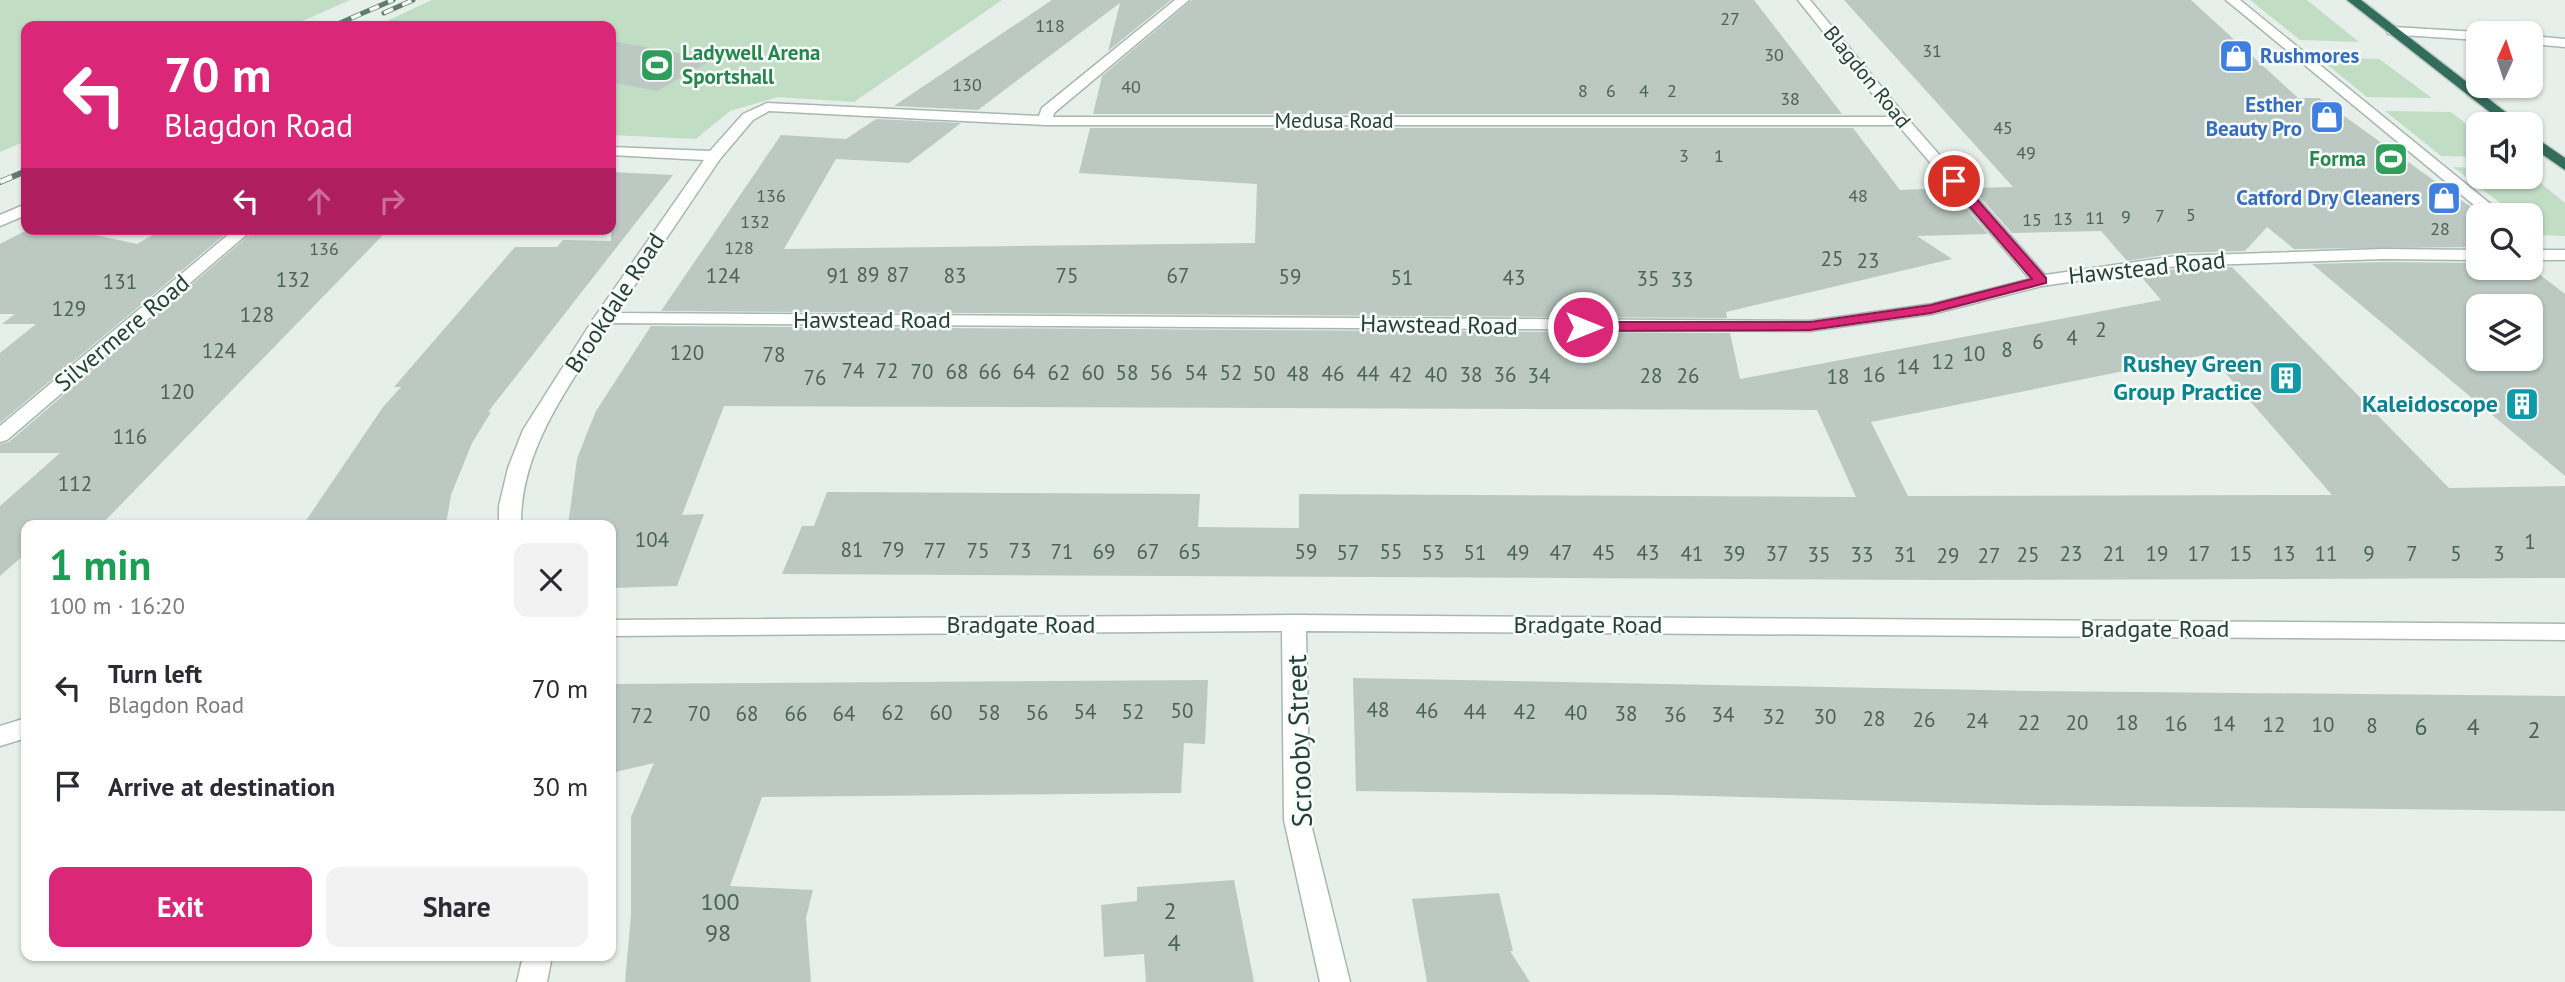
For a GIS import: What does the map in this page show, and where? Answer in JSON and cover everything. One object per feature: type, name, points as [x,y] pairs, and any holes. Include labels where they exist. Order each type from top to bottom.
[{"type":"highway","points":[[2353,0],[2498,112]]},
{"type":"highway","points":[[2543,148],[2565,165]]},
{"type":"street","points":[[1045,121],[1047,111],[1182,0]]},
{"type":"street","name":"Blagdon Road","points":[[1804,0],[1902,121],[2041,281]]},
{"type":"street","points":[[2232,0],[2481,203]]},
{"type":"street","points":[[2393,32],[2466,35]]},
{"type":"street","points":[[2543,41],[2565,43]]},
{"type":"street","name":"Medusa Road","points":[[766,107],[1045,121],[1902,121]]},
{"type":"street","name":"Brookdale Road","points":[[510,520],[510,506],[518,468],[533,430],[603,318],[714,156],[748,117],[766,107]]},
{"type":"street","points":[[616,151],[714,156]]},
{"type":"street","points":[[0,222],[21,212]]},
{"type":"street","name":"Silvermere Road","points":[[0,436],[238,235]]},
{"type":"street","name":"Hawstead Road","points":[[603,318],[1810,326],[1931,309],[2041,281],[2177,261],[2383,254],[2466,255]]},
{"type":"street","points":[[2543,255],[2565,255]]},
{"type":"street","name":"Bradgate Road","points":[[616,628],[1294,622],[2565,632]]},
{"type":"street","name":"Scrooby Street","points":[[1294,622],[1297,820],[1335,982]]},
{"type":"street","points":[[0,736],[21,730]]},
{"type":"street","points":[[532,982],[537,961]]},
{"type":"green space","points":[[0,0],[350,0],[302,21],[21,21],[21,143],[0,152]]},
{"type":"green space","points":[[432,0],[1002,0],[854,102],[778,97],[730,111],[696,139],[616,135],[616,21],[387,21]]},
{"type":"green space","points":[[2250,0],[2307,0],[2359,42],[2300,40]]},
{"type":"green space","points":[[2318,57],[2379,59],[2432,98],[2367,97]]},
{"type":"green space","points":[[2385,111],[2451,112],[2466,124],[2466,157],[2441,156]]},
{"type":"green space","points":[[2453,167],[2466,168],[2466,177]]},
{"type":"green space","points":[[2543,185],[2565,203],[2565,236],[2543,235],[2543,203],[2500,203],[2482,189],[2543,189]]},
{"type":"building","points":[[1052,0],[1171,0],[1108,51],[1120,3],[978,110],[894,106]]},
{"type":"building","points":[[1192,0],[1754,0],[1842,114],[1093,114],[1102,76]]},
{"type":"building","points":[[1844,0],[2191,0],[2298,98],[2319,98],[2466,204],[2466,247],[2294,249],[2267,227],[2245,251],[2177,253],[2127,261],[2101,231],[2012,233],[1972,188],[2013,187]]},
{"type":"building","name":"Ladywell Arena Sportshall","points":[[616,42],[714,59],[657,91],[616,83]]},
{"type":"building","points":[[876,119],[961,123],[909,163],[836,159],[784,249],[1255,243],[1257,184],[1079,173],[1090,128],[1853,128],[1900,190],[1949,188],[1988,234],[1917,236],[1952,259],[1726,312],[1727,318],[661,311],[781,135],[846,139]]},
{"type":"building","points":[[616,172],[673,175],[488,412],[491,412],[472,443],[451,495],[447,520],[306,520],[383,407],[401,387],[394,387],[515,247],[557,247],[563,240],[611,241],[611,235],[616,235]]},
{"type":"building","points":[[21,233],[95,235],[137,244],[152,235],[224,235],[0,423],[0,353],[36,324],[2,324],[15,314],[0,314],[0,244]]},
{"type":"building","points":[[249,235],[383,235],[106,520],[21,520],[21,557],[0,576],[0,506],[60,453],[0,453],[0,444],[9,442]]},
{"type":"building","name":"Kaleidoscope","points":[[2466,263],[2466,280],[2543,280],[2543,277],[2565,294],[2565,476],[2312,264]]},
{"type":"building","points":[[2232,267],[2449,488],[2565,486],[2565,578],[1948,580],[782,574],[802,526],[814,526],[827,492],[1200,494],[1198,527],[1299,528],[1299,494],[1856,497],[1817,410],[724,406],[682,515],[704,514],[677,586],[616,588],[616,520],[569,520],[577,459],[596,411],[651,326],[1730,333],[1740,379],[2161,300],[2139,274],[2177,269]],"holes":[[[2209,354],[2332,495],[1908,496],[1871,422]]]},
{"type":"building","points":[[1353,678],[2034,691],[2565,696],[2565,811],[2037,805],[1670,795],[1356,791]]},
{"type":"building","points":[[1208,680],[1205,744],[1184,743],[1181,793],[762,797],[730,886],[813,890],[806,918],[811,982],[625,982],[631,915],[631,817],[654,763],[616,772],[616,684]]},
{"type":"building","points":[[1234,880],[1254,982],[1146,982],[1144,954],[1104,957],[1101,905],[1137,901],[1137,887]]},
{"type":"building","points":[[1499,893],[1513,951],[1510,951],[1530,982],[1427,982],[1412,899]]},
{"type":"railway","points":[[345,21],[393,0]]},
{"type":"railway","points":[[384,13],[413,0]]},
{"type":"railway","points":[[0,182],[21,173]]},
{"type":"place","name":"Rushmores","points":[[2236,56]]},
{"type":"place","name":"Ladywell Arena Sportshall","points":[[657,65]]},
{"type":"place","name":"Esther Beauty Pro","points":[[2327,117]]},
{"type":"place","name":"Forma","points":[[2391,159]]},
{"type":"place","name":"Catford Dry Cleaners","points":[[2444,198]]},
{"type":"place","name":"Rushey Green Group Practice","points":[[2286,378]]},
{"type":"place","name":"Kaleidoscope","points":[[2522,404]]},
{"type":"route","points":[[1583,327],[1810,326],[1931,309],[2041,281],[1954,181]]}]
